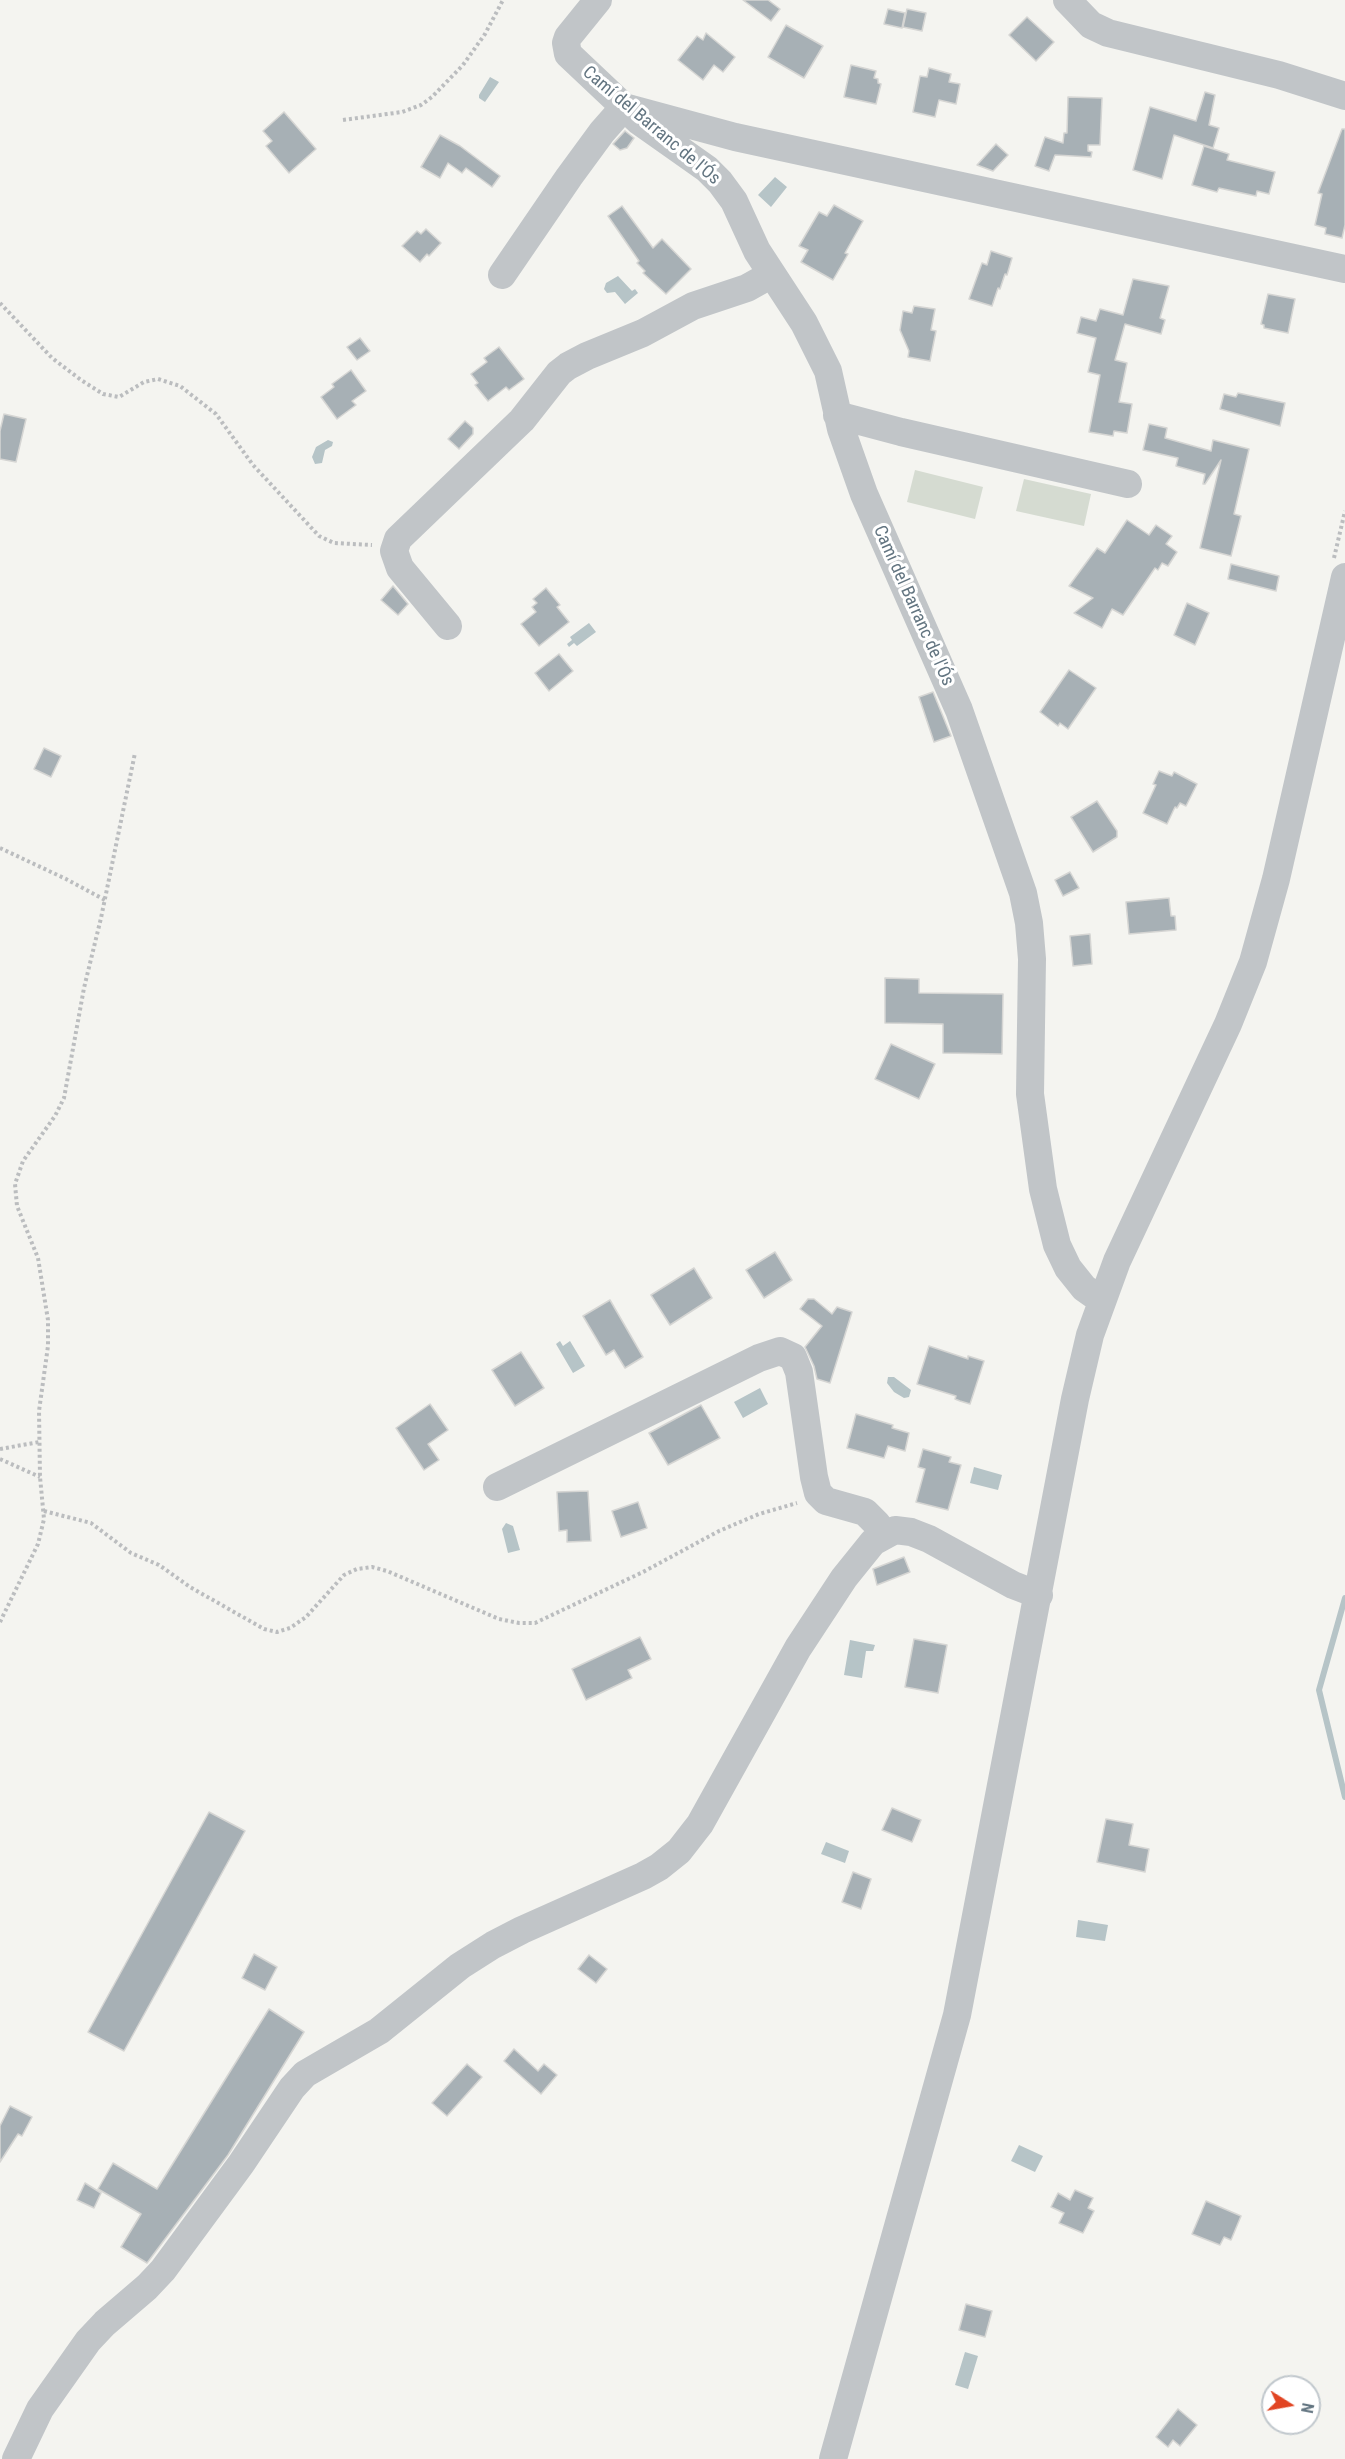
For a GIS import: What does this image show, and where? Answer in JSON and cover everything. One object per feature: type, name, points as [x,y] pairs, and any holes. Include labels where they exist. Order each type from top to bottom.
[{"type":"street","name":"Camí del Barranc de l'Ós","points":[[598,0],[568,37],[566,48],[568,54],[624,107],[720,182],[734,201],[750,237],[804,323],[828,372],[845,442],[877,526],[959,710],[1023,893],[1029,923],[1032,959],[1030,1094],[1043,1189],[1057,1245],[1068,1268],[1084,1288],[1101,1300]]},
{"type":"street","points":[[1067,0],[1091,25],[1108,33],[1279,75],[1345,96]]},
{"type":"street","points":[[502,275],[569,177],[602,132],[624,107],[735,137],[1345,269]]},
{"type":"street","points":[[448,626],[400,568],[395,559],[395,544],[522,420],[553,380],[568,366],[643,333],[693,306],[747,288],[772,274]]},
{"type":"street","points":[[837,415],[1128,484]]},
{"type":"street","points":[[833,2459],[957,2015],[1081,1373],[1101,1300],[1135,1221],[1228,1024],[1253,962],[1274,888],[1338,573]]},
{"type":"street","points":[[497,1486],[759,1358],[773,1352],[780,1352],[793,1357],[797,1364],[814,1477],[821,1498],[865,1512],[877,1524],[881,1536]]},
{"type":"street","points":[[16,2459],[40,2409],[88,2341],[163,2270],[241,2164],[292,2088],[305,2074],[379,2031],[460,1966],[493,1945],[643,1876],[679,1851],[700,1824],[764,1706],[813,1624],[856,1561],[881,1536],[903,1530],[920,1535],[1013,1585],[1038,1594]]},
{"type":"path","points":[[343,120],[402,112],[421,105],[432,97],[463,65],[503,0]]},
{"type":"path","points":[[0,303],[52,358],[103,394],[119,397],[144,382],[158,379],[174,383],[189,392],[216,414],[253,465],[319,536],[343,544],[395,544]]},
{"type":"path","points":[[1338,573],[1345,511]]},
{"type":"path","points":[[0,1622],[38,1544],[44,1526],[40,1477],[39,1411],[48,1346],[48,1320],[41,1270],[17,1206],[15,1184],[22,1161],[55,1116],[64,1098],[84,988],[105,900],[135,753]]},
{"type":"path","points":[[0,848],[105,900]]},
{"type":"path","points":[[0,1449],[39,1442]]},
{"type":"path","points":[[0,1459],[40,1477]]},
{"type":"path","points":[[44,1511],[91,1523],[130,1553],[159,1565],[190,1587],[264,1629],[277,1632],[290,1628],[306,1617],[344,1575],[357,1569],[372,1567],[387,1570],[499,1619],[535,1623],[643,1572],[739,1522],[772,1509],[821,1498]]},
{"type":"shaded area","points":[[490,77],[499,82],[485,102],[479,98],[479,95]]},
{"type":"shaded area","points":[[775,177],[787,187],[771,207],[758,195]]},
{"type":"shaded area","points":[[618,276],[632,291],[635,289],[638,293],[625,304],[615,292],[607,293],[604,289],[606,283]]},
{"type":"shaded area","points":[[328,440],[333,442],[332,446],[325,450],[322,463],[315,464],[312,457],[316,447]]},
{"type":"shaded area","points":[[915,470],[983,487],[975,519],[907,502]]},
{"type":"shaded area","points":[[1024,479],[1091,494],[1084,526],[1016,511]]},
{"type":"shaded area","points":[[589,623],[596,632],[577,646],[574,643],[569,647],[567,644],[572,640],[570,637]]},
{"type":"shaded area","points":[[560,1341],[563,1346],[570,1341],[585,1366],[573,1373],[556,1344]]},
{"type":"shaded area","points":[[888,1377],[894,1377],[911,1390],[909,1397],[904,1398],[894,1392],[887,1383]]},
{"type":"shaded area","points":[[760,1388],[768,1404],[743,1418],[734,1402]]},
{"type":"shaded area","points":[[974,1467],[1002,1475],[998,1490],[970,1483]]},
{"type":"shaded area","points":[[506,1523],[513,1526],[520,1550],[508,1553],[502,1529]]},
{"type":"shaded area","points":[[850,1640],[875,1645],[873,1651],[866,1651],[862,1678],[844,1675]]},
{"type":"shaded area","points":[[826,1842],[849,1851],[845,1863],[821,1854]]},
{"type":"shaded area","points":[[1078,1920],[1108,1925],[1105,1941],[1076,1937]]},
{"type":"shaded area","points":[[1019,2145],[1043,2156],[1035,2172],[1011,2161]]},
{"type":"shaded area","points":[[965,2352],[978,2356],[968,2389],[955,2385]]},
{"type":"building","points":[[743,0],[768,0],[780,9],[771,21]]},
{"type":"building","points":[[888,9],[905,13],[902,28],[884,24]]},
{"type":"building","points":[[907,9],[926,13],[922,31],[903,27]]},
{"type":"building","points":[[1027,17],[1054,42],[1036,61],[1009,35]]},
{"type":"building","points":[[786,25],[823,46],[804,78],[768,57]]},
{"type":"building","points":[[706,33],[735,57],[723,72],[714,65],[703,80],[678,60],[697,36],[703,40]]},
{"type":"building","points":[[851,65],[876,71],[874,78],[878,79],[878,83],[881,84],[876,104],[844,97]]},
{"type":"building","points":[[929,68],[951,74],[949,82],[960,84],[956,104],[939,100],[935,117],[913,112],[920,76],[927,77]]},
{"type":"building","points":[[1205,92],[1215,95],[1209,125],[1219,128],[1213,148],[1174,135],[1162,179],[1133,170],[1150,107],[1196,121]]},
{"type":"building","points":[[1068,97],[1102,98],[1100,145],[1088,145],[1088,151],[1092,152],[1091,157],[1055,155],[1049,171],[1035,166],[1045,137],[1063,143],[1064,133],[1067,133]]},
{"type":"building","points":[[284,112],[316,149],[289,173],[266,146],[272,141],[263,131]]},
{"type":"building","points":[[1342,129],[1345,129],[1345,225],[1342,238],[1325,234],[1326,228],[1315,225],[1322,194],[1318,193]]},
{"type":"building","points":[[625,131],[634,138],[627,148],[620,150],[613,144]]},
{"type":"building","points":[[440,135],[460,146],[500,176],[492,187],[466,168],[462,173],[448,163],[440,178],[421,167]]},
{"type":"building","points":[[996,144],[1008,155],[993,171],[977,165]]},
{"type":"building","points":[[1204,146],[1229,154],[1227,160],[1275,172],[1269,194],[1257,191],[1256,196],[1219,188],[1217,192],[1192,185]]},
{"type":"building","points":[[834,205],[863,221],[833,280],[801,262],[808,250],[799,246],[819,212],[827,216]]},
{"type":"building","points":[[622,206],[653,248],[662,239],[691,269],[666,294],[643,273],[645,271],[637,263],[639,261],[608,216]]},
{"type":"building","points":[[426,229],[441,243],[420,262],[402,246],[417,231],[421,234]]},
{"type":"building","points":[[991,251],[1012,258],[1007,275],[1005,274],[1000,289],[998,288],[992,306],[969,299],[982,263],[987,265]]},
{"type":"building","points":[[1133,279],[1169,286],[1160,318],[1165,320],[1161,334],[1125,324],[1115,360],[1127,363],[1119,402],[1132,404],[1127,433],[1114,431],[1113,436],[1089,432],[1100,375],[1088,372],[1096,338],[1077,333],[1081,317],[1096,321],[1100,309],[1123,315]]},
{"type":"building","points":[[1268,294],[1295,299],[1288,333],[1264,328],[1261,324]]},
{"type":"building","points":[[914,306],[935,309],[931,330],[936,331],[930,361],[908,357],[909,351],[900,330],[903,311],[912,313]]},
{"type":"building","points":[[360,338],[370,351],[357,360],[347,347]]},
{"type":"building","points":[[499,347],[524,379],[509,390],[506,387],[488,401],[475,385],[478,383],[471,374],[487,362],[484,358]]},
{"type":"building","points":[[351,370],[366,391],[352,401],[356,405],[337,419],[321,397],[334,387],[332,384]]},
{"type":"building","points":[[1238,393],[1285,403],[1280,426],[1220,409],[1224,394],[1236,397]]},
{"type":"building","points":[[4,414],[26,419],[16,462],[0,459],[0,431]]},
{"type":"building","points":[[465,421],[473,428],[473,434],[459,449],[448,439]]},
{"type":"building","points":[[1149,424],[1167,428],[1165,438],[1211,451],[1213,440],[1249,449],[1234,514],[1241,516],[1231,556],[1200,548],[1221,460],[1203,484],[1205,474],[1176,466],[1178,458],[1143,450]]},
{"type":"building","points":[[1127,520],[1149,535],[1156,525],[1172,536],[1166,544],[1177,552],[1168,566],[1162,563],[1158,570],[1155,568],[1123,615],[1112,609],[1102,628],[1074,613],[1093,598],[1069,586],[1097,548],[1105,553]]},
{"type":"building","points":[[1231,564],[1279,576],[1276,591],[1228,579]]},
{"type":"building","points":[[393,586],[408,604],[398,615],[381,600]]},
{"type":"building","points":[[546,588],[560,605],[557,607],[569,622],[539,646],[521,624],[536,612],[532,607],[537,603],[533,599]]},
{"type":"building","points":[[1187,603],[1209,613],[1195,645],[1174,635]]},
{"type":"building","points":[[559,654],[573,671],[549,691],[535,673]]},
{"type":"building","points":[[1069,670],[1096,688],[1068,729],[1060,723],[1058,726],[1040,712]]},
{"type":"building","points":[[933,692],[951,736],[934,742],[919,697]]},
{"type":"building","points":[[44,748],[61,756],[51,777],[34,769]]},
{"type":"building","points":[[1159,771],[1172,776],[1174,772],[1197,784],[1186,806],[1180,803],[1177,808],[1175,807],[1167,824],[1143,813],[1156,785],[1153,784]]},
{"type":"building","points":[[1097,801],[1117,831],[1117,837],[1093,852],[1071,817]]},
{"type":"building","points":[[1070,872],[1079,888],[1063,896],[1055,880]]},
{"type":"building","points":[[1169,898],[1171,916],[1175,916],[1176,930],[1129,934],[1126,902]]},
{"type":"building","points":[[1090,934],[1092,964],[1073,966],[1070,936]]},
{"type":"building","points":[[885,978],[919,979],[919,993],[1003,994],[1002,1054],[943,1053],[943,1024],[885,1023]]},
{"type":"building","points":[[891,1044],[935,1064],[919,1099],[875,1079]]},
{"type":"building","points":[[775,1252],[792,1280],[764,1298],[746,1270]]},
{"type":"building","points":[[694,1268],[712,1298],[670,1325],[651,1295]]},
{"type":"building","points":[[808,1299],[814,1299],[832,1314],[837,1307],[852,1312],[830,1383],[817,1379],[805,1347],[822,1326],[800,1309]]},
{"type":"building","points":[[610,1300],[643,1357],[625,1368],[614,1350],[606,1355],[583,1316]]},
{"type":"building","points":[[929,1346],[968,1359],[968,1356],[984,1361],[970,1404],[955,1399],[956,1396],[917,1384]]},
{"type":"building","points":[[521,1352],[544,1388],[515,1406],[492,1370]]},
{"type":"building","points":[[430,1404],[448,1430],[428,1444],[439,1460],[424,1470],[396,1428]]},
{"type":"building","points":[[701,1405],[720,1438],[668,1465],[649,1433]]},
{"type":"building","points":[[856,1414],[893,1425],[892,1428],[909,1433],[905,1451],[888,1446],[884,1458],[847,1448]]},
{"type":"building","points":[[923,1449],[951,1457],[949,1462],[961,1465],[948,1510],[916,1502],[925,1469],[918,1467]]},
{"type":"building","points":[[588,1491],[591,1541],[567,1542],[567,1530],[559,1531],[557,1492]]},
{"type":"building","points":[[638,1502],[647,1528],[621,1537],[612,1511]]},
{"type":"building","points":[[904,1557],[910,1572],[877,1585],[873,1569]]},
{"type":"building","points":[[640,1637],[651,1659],[628,1670],[632,1678],[586,1700],[572,1669]]},
{"type":"building","points":[[914,1639],[947,1645],[938,1693],[905,1687]]},
{"type":"building","points":[[892,1808],[921,1820],[912,1842],[882,1830]]},
{"type":"building","points":[[209,1812],[245,1831],[124,2051],[88,2032]]},
{"type":"building","points":[[1106,1819],[1133,1824],[1129,1845],[1149,1849],[1145,1872],[1097,1862]]},
{"type":"building","points":[[853,1872],[871,1879],[861,1909],[842,1902]]},
{"type":"building","points":[[254,1954],[277,1967],[265,1990],[242,1978]]},
{"type":"building","points":[[589,1955],[607,1969],[596,1983],[578,1969]]},
{"type":"building","points":[[269,2009],[304,2032],[228,2155],[147,2263],[121,2247],[141,2214],[98,2189],[113,2163],[157,2189]]},
{"type":"building","points":[[514,2049],[538,2071],[544,2064],[557,2075],[541,2094],[504,2061]]},
{"type":"building","points":[[467,2064],[482,2077],[447,2116],[432,2103]]},
{"type":"building","points":[[10,2106],[32,2117],[22,2136],[18,2134],[0,2162],[0,2126]]},
{"type":"building","points":[[85,2183],[101,2193],[94,2208],[77,2200]]},
{"type":"building","points":[[1075,2190],[1093,2198],[1088,2208],[1094,2211],[1083,2233],[1059,2223],[1064,2213],[1051,2207],[1058,2193],[1070,2200]]},
{"type":"building","points":[[1206,2201],[1241,2216],[1231,2240],[1224,2237],[1220,2245],[1192,2234]]},
{"type":"building","points":[[966,2304],[992,2311],[985,2337],[959,2330]]},
{"type":"building","points":[[1178,2409],[1197,2425],[1180,2446],[1173,2440],[1168,2447],[1156,2437]]},
{"type":"waterway","points":[[1345,1598],[1319,1690],[1345,1797]]}]
